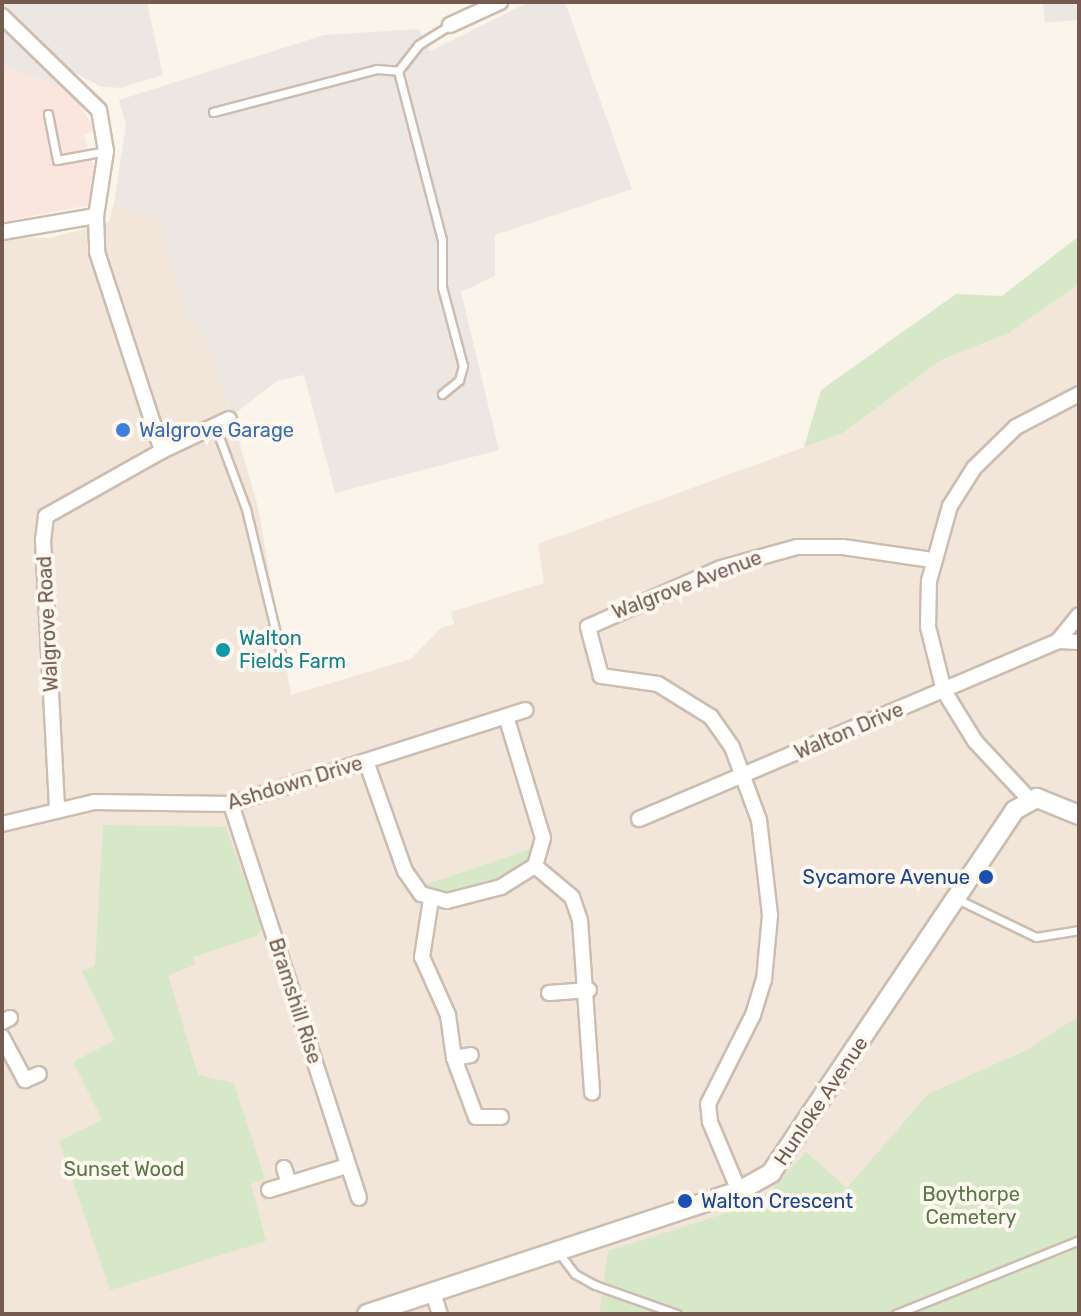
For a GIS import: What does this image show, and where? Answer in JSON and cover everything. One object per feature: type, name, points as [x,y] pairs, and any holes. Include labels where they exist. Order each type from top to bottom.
[{"type":"street","points":[[450,25],[500,2]]},
{"type":"street","points":[[2,16],[99,110],[106,151],[96,216],[97,252],[162,451]]},
{"type":"street","points":[[2,232],[96,216]]},
{"type":"street","points":[[1079,394],[1016,427],[983,457],[950,506],[932,560],[928,627],[944,691],[975,741],[1029,799],[1044,799],[1079,815]]},
{"type":"street","name":"Walgrove Road","points":[[57,808],[43,540],[46,516],[162,451],[229,419]]},
{"type":"street","name":"Walgrove Avenue","points":[[744,774],[722,731],[699,707],[658,684],[601,676],[588,627],[721,568],[797,547],[843,547],[932,560]]},
{"type":"street","name":"Walton Drive","points":[[1058,641],[1079,615]]},
{"type":"street","name":"Walton Drive","points":[[639,819],[1058,641],[1079,642]]},
{"type":"street","name":"Ashdown Drive","points":[[57,808],[94,802],[231,804],[525,710]]},
{"type":"street","points":[[366,761],[408,879],[431,899],[447,901],[501,887],[535,866],[542,828],[506,716]]},
{"type":"street","points":[[739,1191],[708,1113],[710,1097],[753,1015],[767,955],[767,873],[759,820],[744,774]]},
{"type":"street","name":"Hunloke Avenue","points":[[367,1314],[739,1191],[785,1159],[1005,823],[1029,799]]},
{"type":"street","name":"Bramshill Rise","points":[[231,804],[359,1198]]},
{"type":"street","points":[[2,824],[57,808]]},
{"type":"street","points":[[535,866],[572,897],[582,930],[589,990],[592,1093]]},
{"type":"street","points":[[431,899],[422,957],[448,1015],[454,1058],[476,1117],[501,1117]]},
{"type":"street","points":[[549,993],[589,990]]},
{"type":"street","points":[[2,1037],[25,1080],[39,1074]]},
{"type":"street","points":[[454,1058],[471,1055]]},
{"type":"street","points":[[2,1077],[17,1070]]},
{"type":"street","points":[[269,1190],[347,1166]]},
{"type":"street","points":[[284,1168],[289,1183]]},
{"type":"street","points":[[433,1293],[440,1314]]},
{"type":"lane","points":[[398,71],[418,45],[450,25]]},
{"type":"lane","points":[[213,112],[377,69],[398,71]]},
{"type":"lane","points":[[398,71],[442,240],[442,287],[463,366],[459,380],[442,394]]},
{"type":"lane","points":[[48,114],[57,160],[106,151]]},
{"type":"lane","points":[[215,426],[242,495],[283,662]]},
{"type":"lane","points":[[955,898],[1036,937],[1079,930]]},
{"type":"lane","points":[[896,1314],[1079,1240]]},
{"type":"lane","points":[[559,1253],[575,1274],[595,1285],[677,1314]]},
{"type":"shaded area","points":[[2,2],[147,2],[163,75],[120,88],[99,86],[74,72],[62,87],[2,66]]},
{"type":"shaded area","points":[[529,2],[565,2],[632,189],[495,235],[495,276],[461,292],[499,450],[335,493],[304,375],[277,381],[232,416],[213,352],[188,315],[159,219],[114,204],[126,125],[119,100],[324,35],[419,29],[430,51]]},
{"type":"shaded area","points":[[1043,2],[1079,2],[1079,20],[1045,23]]},
{"type":"shaded area","points":[[2,66],[62,87],[78,101],[95,130],[84,135],[95,172],[90,205],[2,222]]},
{"type":"shaded area","points":[[114,204],[159,219],[188,315],[213,352],[258,507],[291,695],[411,659],[441,628],[454,624],[451,612],[544,583],[538,544],[843,433],[941,360],[1009,333],[1079,284],[1079,1314],[2,1314],[2,237],[50,238],[109,222]]},
{"type":"green space","points":[[1079,236],[1079,284],[1009,333],[941,360],[843,433],[804,447],[821,390],[956,294],[1002,296]]},
{"type":"green space","name":"Sunset Wood","points":[[103,825],[226,827],[262,929],[257,936],[193,957],[195,965],[168,975],[198,1075],[234,1083],[265,1179],[251,1184],[266,1241],[110,1290],[59,1141],[102,1120],[73,1062],[115,1040],[82,971],[95,966]]},
{"type":"green space","points":[[533,848],[523,867],[502,880],[452,895],[425,885]]},
{"type":"green space","name":"Boythorpe Cemetery","points":[[1079,1016],[1079,1314],[599,1314],[608,1251],[748,1206],[769,1192],[806,1152],[847,1188],[928,1094],[1025,1051]]},
{"type":"place","name":"Walgrove Garage","points":[[123,430]]},
{"type":"place","name":"Walton Fields Farm","points":[[223,650]]},
{"type":"place","name":"Sycamore Avenue","points":[[986,877]]},
{"type":"place","name":"Walton Crescent","points":[[685,1201]]}]
